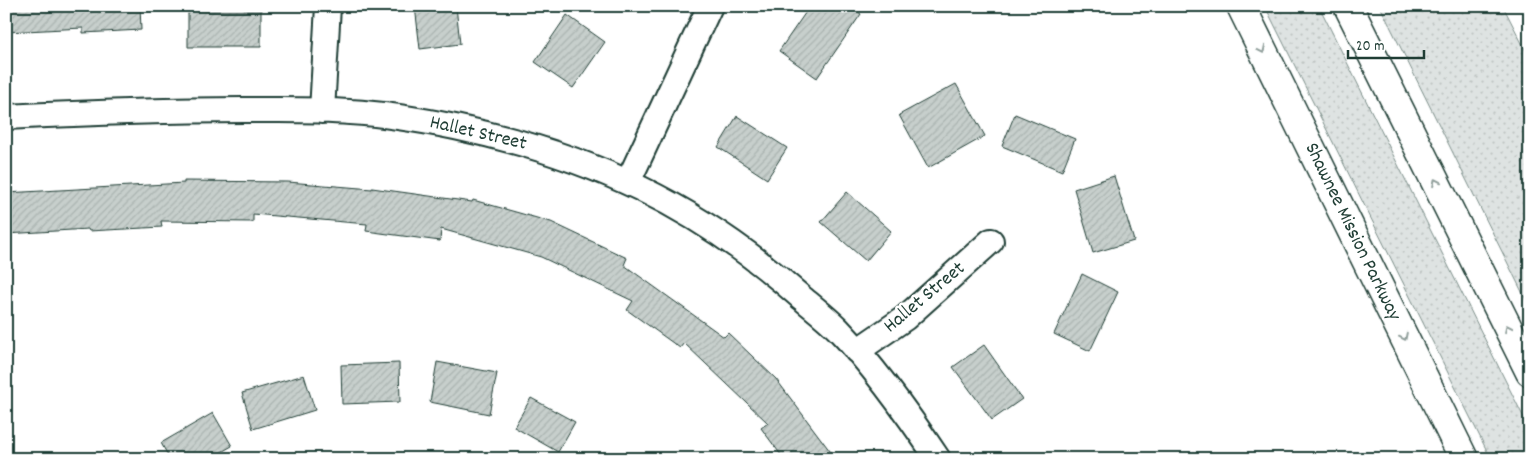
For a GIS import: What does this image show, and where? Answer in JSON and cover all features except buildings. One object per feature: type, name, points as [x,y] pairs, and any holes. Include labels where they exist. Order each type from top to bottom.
[{"type":"highway","name":"Shawnee Mission Parkway","points":[[1240,6],[1464,459]]},
{"type":"highway","points":[[1348,6],[1530,372]]},
{"type":"street","points":[[322,110],[328,6]]},
{"type":"street","points":[[628,182],[710,6]]},
{"type":"street","name":"Hallet Street","points":[[6,117],[148,110],[322,110],[352,112],[428,122],[497,136],[575,159],[664,200],[711,228],[772,271],[837,329],[857,351],[899,401],[938,459]]},
{"type":"street","name":"Hallet Street","points":[[857,351],[905,318],[991,241]]},
{"type":"shaded area","points":[[1265,6],[1319,6],[1530,430],[1530,459],[1491,459]]},
{"type":"shaded area","points":[[1380,6],[1503,6],[1530,59],[1530,308]]}]
